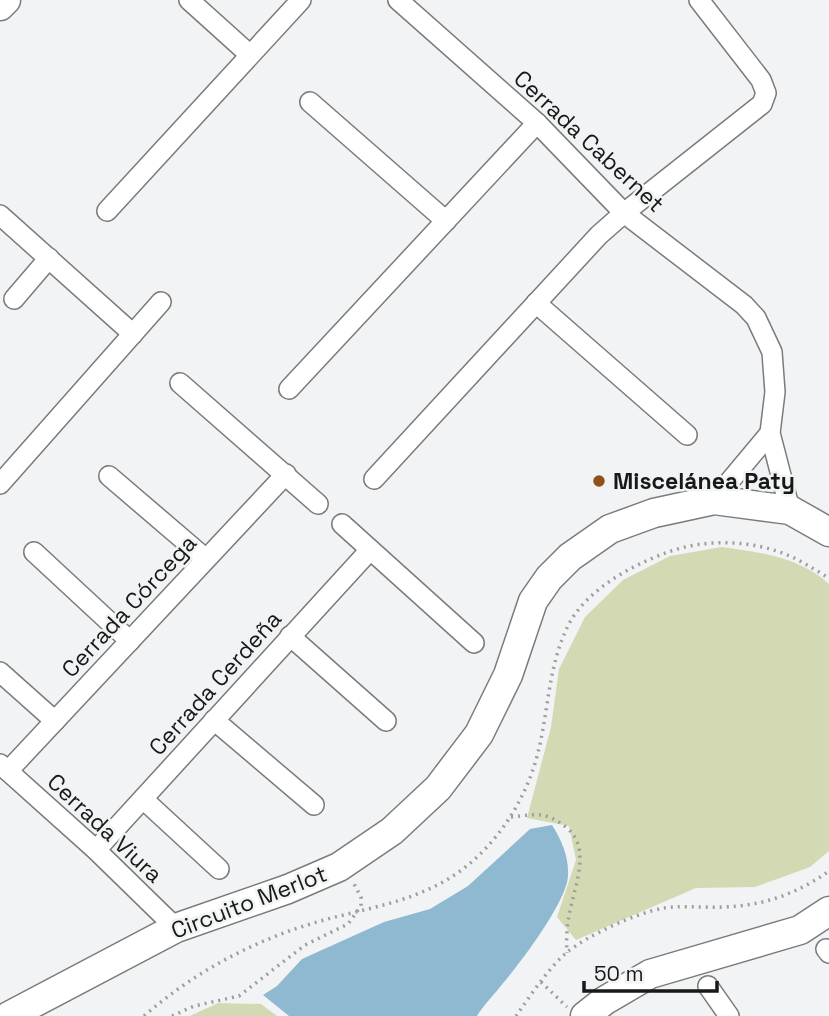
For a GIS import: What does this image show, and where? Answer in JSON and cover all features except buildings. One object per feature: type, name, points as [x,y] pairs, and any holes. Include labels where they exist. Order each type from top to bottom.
[{"type":"street","points":[[0,6],[6,0]]},
{"type":"street","points":[[189,0],[250,55]]},
{"type":"street","points":[[107,211],[301,0]]},
{"type":"street","name":"Cerrada Cabernet","points":[[398,0],[537,123],[624,212],[744,304],[756,318],[772,352],[775,392],[770,433],[790,510]]},
{"type":"street","points":[[374,479],[599,235],[624,212],[762,104],[766,93],[761,80],[699,0]]},
{"type":"street","points":[[310,102],[446,221]]},
{"type":"street","points":[[289,389],[537,123]]},
{"type":"street","points":[[0,215],[133,334]]},
{"type":"street","points":[[14,299],[49,258]]},
{"type":"street","points":[[0,484],[161,302]]},
{"type":"street","points":[[536,303],[687,435]]},
{"type":"street","points":[[180,383],[318,504]]},
{"type":"street","points":[[714,500],[770,433]]},
{"type":"street","name":"Cerrada Córcega","points":[[4,768],[55,721],[286,474]]},
{"type":"street","points":[[109,476],[206,559]]},
{"type":"street","name":"Circuito Merlot","points":[[9,1016],[176,928],[288,889],[339,867],[400,824],[438,788],[479,734],[503,685],[533,601],[549,578],[569,557],[610,528],[654,513],[714,500],[790,510],[829,532]]},
{"type":"street","points":[[342,524],[474,643]]},
{"type":"street","name":"Cerrada Cerdeña","points":[[96,850],[370,550]]},
{"type":"street","points":[[34,552],[130,641]]},
{"type":"street","points":[[290,636],[386,721]]},
{"type":"street","points":[[0,671],[55,721]]},
{"type":"street","points":[[214,720],[314,805]]},
{"type":"street","name":"Cerrada Viura","points":[[4,768],[96,850],[176,928]]},
{"type":"street","points":[[143,799],[219,869]]},
{"type":"street","points":[[577,1012],[604,1001],[650,974],[800,930],[829,911]]},
{"type":"street","points":[[708,986],[729,1016]]},
{"type":"street","points":[[0,1006],[9,1016]]},
{"type":"path","points":[[144,1016],[174,989],[252,946],[305,926],[410,899],[436,887],[464,868],[510,818],[536,761],[557,653],[571,621],[609,582],[636,565],[675,549],[716,542],[750,545],[791,556],[829,578]]},
{"type":"path","points":[[510,818],[536,814],[554,818],[575,835],[580,857],[566,953]]},
{"type":"path","points":[[172,1016],[194,1006],[239,996],[305,945],[348,924],[361,906],[361,897],[352,881],[339,867]]},
{"type":"path","points":[[516,1016],[566,953],[603,930],[629,918],[662,908],[758,904],[787,895],[829,872]]},
{"type":"path","points":[[541,982],[577,1012]]},
{"type":"green space","points":[[722,547],[778,557],[805,568],[829,584],[829,851],[810,867],[755,887],[696,888],[576,940],[557,917],[576,860],[569,826],[527,818],[551,727],[559,669],[585,617],[623,580],[670,556]]},
{"type":"green space","points":[[218,1003],[261,1004],[277,1016],[190,1016]]},
{"type":"water","points":[[552,825],[566,856],[566,887],[552,915],[531,946],[477,1016],[289,1016],[263,995],[277,986],[302,959],[384,922],[430,909],[468,886],[530,829]]},
{"type":"place","name":"Miscelánea Paty","points":[[599,481]]}]
